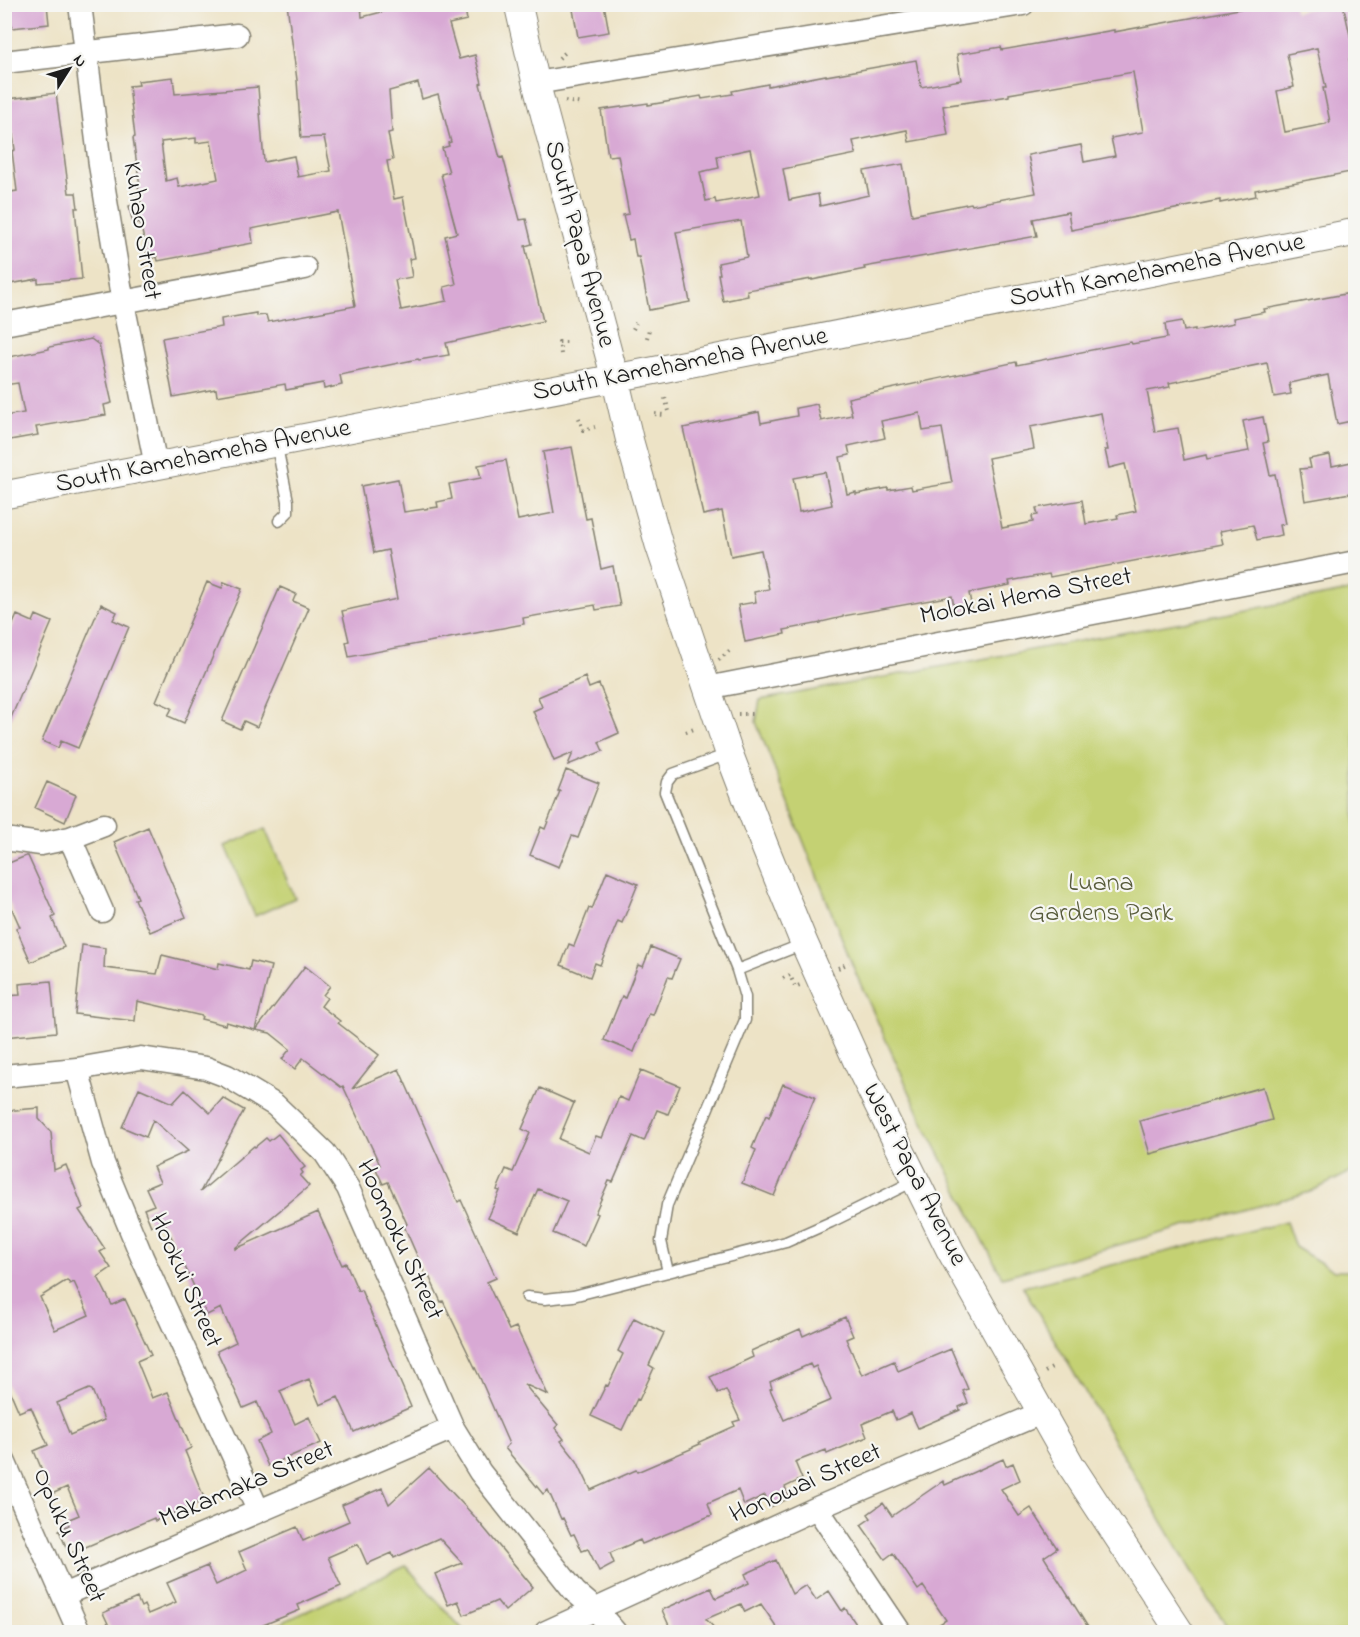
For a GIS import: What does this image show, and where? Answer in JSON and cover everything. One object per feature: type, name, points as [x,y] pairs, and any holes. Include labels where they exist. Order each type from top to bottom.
[{"type":"street","name":"Kuhao Street","points":[[80,4],[100,165],[123,303],[156,466]]},
{"type":"street","name":"South Papa Avenue","points":[[519,4],[536,83],[630,442],[659,545],[707,688]]},
{"type":"street","points":[[536,83],[1023,4]]},
{"type":"street","points":[[4,62],[237,34]]},
{"type":"street","name":"South Kamehameha Avenue","points":[[4,495],[615,378],[1356,232]]},
{"type":"street","points":[[4,324],[305,268]]},
{"type":"street","name":"Molokai Hema Street","points":[[707,688],[1356,562]]},
{"type":"street","name":"West Papa Avenue","points":[[707,688],[729,753],[804,944],[859,1066],[915,1181],[956,1260],[1072,1467],[1180,1632]]},
{"type":"street","points":[[4,839],[41,844],[70,838],[104,825]]},
{"type":"street","points":[[70,838],[102,910]]},
{"type":"street","name":"Hoomoku Street","points":[[4,1076],[77,1069],[141,1058],[206,1068],[228,1076],[275,1105],[325,1153],[348,1188],[453,1428],[480,1472],[575,1592],[615,1632]]},
{"type":"street","name":"Hookui Street","points":[[77,1069],[103,1162],[142,1257],[258,1510]]},
{"type":"street","name":"Honowai Street","points":[[546,1632],[817,1508],[1041,1413]]},
{"type":"street","name":"Makamaka Street","points":[[63,1595],[453,1428]]},
{"type":"street","name":"Opuku Street","points":[[4,1461],[80,1632]]},
{"type":"street","points":[[817,1508],[900,1632]]},
{"type":"lane","points":[[276,442],[288,501],[288,512],[279,521]]},
{"type":"lane","points":[[668,1272],[661,1241],[667,1205],[745,1020],[745,997],[737,970],[665,792],[667,782],[673,774],[729,753]]},
{"type":"lane","points":[[737,970],[804,944]]},
{"type":"lane","points":[[527,1297],[545,1299],[573,1296],[786,1242],[915,1181]]},
{"type":"path","points":[[564,100],[582,104]]},
{"type":"path","points":[[633,329],[636,323]]},
{"type":"path","points":[[647,338],[649,329]]},
{"type":"path","points":[[561,354],[559,342],[568,342]]},
{"type":"path","points":[[665,399],[669,411]]},
{"type":"path","points":[[655,414],[664,415]]},
{"type":"path","points":[[579,418],[583,430],[595,427]]},
{"type":"path","points":[[719,660],[729,651]]},
{"type":"path","points":[[737,714],[752,714]]},
{"type":"path","points":[[686,732],[701,727]]},
{"type":"path","points":[[783,978],[790,975],[795,987],[802,984]]},
{"type":"green space","name":"Luana Gardens Park","points":[[1355,590],[1355,1170],[1310,1192],[1002,1277],[924,1124],[856,974],[756,722],[760,700]]},
{"type":"green space","points":[[265,829],[295,898],[255,916],[225,846]]},
{"type":"green space","points":[[1286,1222],[1295,1247],[1334,1271],[1355,1271],[1355,1632],[1232,1632],[1208,1599],[1023,1287]]},
{"type":"green space","points":[[406,1566],[465,1632],[261,1632]]},
{"type":"building","points":[[9,4],[47,4],[49,24],[12,28]]},
{"type":"building","points":[[287,4],[361,4],[362,17],[413,4],[464,4],[467,20],[449,24],[459,59],[475,55],[482,83],[480,84],[500,158],[503,157],[520,220],[526,219],[532,244],[525,246],[543,321],[446,343],[449,355],[340,375],[342,385],[324,389],[323,383],[286,390],[285,384],[217,396],[216,389],[173,397],[162,338],[222,327],[221,319],[256,313],[256,316],[266,315],[268,322],[355,306],[338,212],[251,229],[253,243],[158,261],[157,257],[148,259],[140,222],[133,224],[129,206],[141,203],[129,86],[139,85],[138,81],[173,77],[175,94],[258,87],[264,162],[294,156],[298,177],[331,171],[324,137],[301,138],[297,80]],"holes":[[[418,83],[422,99],[438,94],[451,142],[448,143],[449,146],[442,148],[449,172],[441,174],[457,233],[445,236],[456,284],[444,287],[447,301],[401,310],[395,280],[412,277],[409,259],[415,258],[403,197],[394,199],[387,161],[393,160],[388,133],[392,132],[389,91]],[[196,138],[196,143],[211,141],[218,179],[179,187],[177,178],[166,181],[161,142]]]},
{"type":"building","points":[[572,4],[604,4],[609,32],[578,37]]},
{"type":"building","points":[[1266,4],[1293,4],[1295,12],[1330,4],[1343,4],[1355,57],[1349,59],[1356,90],[1356,171],[1255,190],[1256,196],[1220,203],[1220,200],[1071,230],[1068,212],[1033,219],[1037,236],[864,267],[865,269],[812,280],[747,290],[748,296],[723,301],[718,263],[747,257],[741,221],[676,232],[690,302],[649,310],[639,257],[636,257],[633,239],[629,240],[623,215],[629,214],[618,155],[608,156],[601,110],[701,96],[702,99],[733,94],[732,91],[768,84],[768,86],[916,60],[921,87],[961,80],[957,54],[1001,47],[1002,50],[1114,30],[1114,32]],"holes":[[[1317,48],[1326,88],[1323,88],[1330,122],[1285,132],[1277,91],[1294,87],[1287,54]],[[1133,72],[1143,132],[1111,138],[1115,156],[1084,162],[1081,145],[1028,155],[1036,193],[912,215],[903,164],[864,171],[869,195],[820,206],[818,194],[789,200],[783,169],[856,154],[853,141],[907,130],[909,142],[948,135],[943,106],[1009,96],[1009,94]],[[750,149],[760,195],[716,203],[715,199],[706,201],[700,172],[719,168],[717,156]]]},
{"type":"building","points":[[56,93],[69,193],[76,193],[78,208],[75,208],[82,279],[38,283],[38,279],[4,285],[4,193],[17,191],[12,151],[15,150],[8,99]]},
{"type":"building","points":[[1356,292],[1356,420],[1337,424],[1328,375],[1289,383],[1291,394],[1274,397],[1267,363],[1169,383],[1170,387],[1147,391],[1155,432],[1178,428],[1184,460],[1206,455],[1207,459],[1249,451],[1243,421],[1263,417],[1268,442],[1263,443],[1270,475],[1275,474],[1285,524],[1280,525],[1282,535],[1257,540],[1253,525],[1220,531],[1223,544],[1050,577],[1049,574],[1009,581],[1010,585],[969,593],[972,609],[955,612],[952,596],[843,616],[784,630],[785,634],[745,642],[738,605],[756,602],[754,592],[769,589],[761,550],[731,556],[722,511],[703,515],[683,428],[759,412],[761,423],[797,416],[796,408],[817,404],[821,421],[852,415],[848,398],[1016,362],[1017,365],[1131,342],[1132,344],[1167,338],[1165,324],[1182,321],[1184,331],[1195,329],[1195,331],[1234,323],[1233,318],[1265,312],[1264,309]],"holes":[[[920,413],[923,431],[942,428],[952,483],[912,490],[911,486],[847,494],[840,457],[850,455],[848,446],[885,438],[881,421]],[[1101,413],[1109,468],[1125,464],[1136,511],[1117,515],[1118,518],[1086,524],[1082,500],[1036,508],[1038,515],[1032,516],[1033,522],[1002,528],[988,458],[1034,449],[1030,427]],[[825,472],[832,505],[799,512],[793,478]]]},
{"type":"building","points":[[91,339],[99,345],[112,403],[104,405],[106,415],[36,427],[38,435],[4,441],[4,416],[24,413],[18,383],[4,385],[4,358]]},
{"type":"building","points":[[572,447],[586,519],[591,518],[601,569],[613,566],[620,606],[596,610],[595,605],[523,618],[524,624],[349,657],[346,642],[349,641],[342,611],[397,599],[388,550],[374,553],[361,486],[398,479],[404,512],[438,507],[437,502],[452,499],[449,484],[481,478],[478,465],[506,460],[518,520],[554,513],[543,452]]},
{"type":"building","points":[[1330,455],[1332,466],[1356,461],[1356,492],[1305,501],[1300,469],[1311,468],[1309,459]]},
{"type":"building","points":[[207,582],[222,588],[224,582],[242,589],[184,723],[168,716],[172,708],[156,701]]},
{"type":"building","points":[[280,587],[296,594],[293,601],[309,608],[257,727],[244,721],[240,729],[222,721]]},
{"type":"building","points":[[101,604],[117,612],[113,620],[129,627],[78,748],[61,741],[58,748],[42,741]]},
{"type":"building","points":[[17,615],[33,622],[36,615],[52,622],[4,734],[4,644]]},
{"type":"building","points":[[585,677],[589,688],[599,684],[619,733],[599,742],[603,751],[568,765],[573,753],[554,761],[533,711],[542,707],[538,697]]},
{"type":"building","points":[[566,770],[599,783],[578,838],[572,836],[559,867],[530,855],[541,827],[545,829]]},
{"type":"building","points":[[47,782],[76,795],[65,822],[35,808]]},
{"type":"building","points":[[148,827],[186,917],[150,932],[114,842]]},
{"type":"building","points":[[28,856],[55,916],[52,918],[64,947],[31,962],[16,928],[20,927],[4,891],[4,865]]},
{"type":"building","points":[[607,871],[638,884],[622,923],[618,921],[600,965],[595,963],[590,977],[561,965],[569,944],[574,946]]},
{"type":"building","points":[[82,945],[105,948],[104,968],[157,974],[162,955],[218,969],[219,963],[249,970],[251,961],[271,966],[255,1030],[226,1022],[225,1025],[201,1019],[202,1016],[137,1001],[135,1021],[75,1014]]},
{"type":"building","points":[[651,947],[680,959],[672,978],[668,977],[653,1015],[649,1014],[634,1052],[604,1040],[622,996],[625,998],[638,965],[643,967]]},
{"type":"building","points":[[305,966],[330,986],[323,995],[327,998],[321,1006],[340,1021],[338,1023],[379,1055],[352,1089],[399,1069],[458,1202],[461,1200],[496,1278],[487,1282],[509,1330],[516,1327],[548,1395],[524,1384],[558,1425],[555,1428],[564,1439],[561,1441],[577,1461],[591,1490],[693,1448],[700,1444],[699,1442],[735,1426],[733,1422],[740,1420],[726,1390],[718,1393],[710,1377],[753,1357],[751,1351],[800,1329],[803,1336],[845,1317],[853,1336],[846,1339],[862,1375],[894,1361],[898,1371],[951,1349],[968,1389],[963,1391],[968,1403],[959,1407],[960,1410],[918,1428],[911,1413],[896,1420],[892,1411],[862,1424],[867,1437],[827,1454],[826,1450],[795,1462],[802,1479],[785,1487],[790,1498],[770,1507],[765,1495],[744,1505],[738,1490],[708,1503],[712,1515],[642,1544],[640,1540],[610,1553],[614,1563],[599,1571],[588,1549],[582,1551],[574,1534],[571,1535],[548,1490],[543,1494],[505,1448],[509,1444],[480,1378],[443,1301],[441,1302],[428,1274],[426,1276],[404,1226],[407,1224],[388,1182],[383,1184],[375,1167],[380,1165],[343,1086],[341,1087],[303,1058],[295,1069],[282,1059],[290,1049],[270,1033],[256,1030]],"holes":[[[810,1364],[812,1368],[816,1366],[831,1400],[784,1420],[770,1389],[772,1388],[770,1382]]]},
{"type":"building","points":[[51,981],[56,1032],[4,1037],[4,996],[20,995],[19,984]]},
{"type":"building","points":[[641,1070],[680,1086],[668,1114],[657,1110],[644,1141],[633,1136],[613,1182],[609,1181],[584,1246],[553,1233],[567,1201],[538,1189],[519,1232],[488,1218],[500,1191],[497,1190],[506,1169],[513,1172],[530,1133],[522,1129],[540,1088],[574,1103],[559,1139],[589,1152],[596,1136],[602,1138],[619,1097],[628,1101]]},
{"type":"building","points":[[783,1084],[815,1097],[774,1196],[742,1183],[756,1150],[752,1148]]},
{"type":"building","points":[[1263,1087],[1272,1120],[1150,1154],[1140,1121]]},
{"type":"building","points":[[139,1088],[173,1103],[185,1090],[210,1113],[223,1098],[244,1110],[200,1192],[254,1146],[266,1138],[269,1141],[278,1134],[305,1167],[301,1170],[303,1173],[300,1176],[309,1186],[235,1249],[318,1212],[342,1265],[346,1263],[358,1291],[361,1290],[411,1407],[354,1432],[338,1397],[320,1405],[309,1379],[280,1391],[295,1424],[309,1417],[321,1443],[268,1466],[257,1441],[271,1434],[257,1402],[243,1408],[217,1351],[236,1342],[221,1308],[207,1315],[165,1223],[163,1225],[161,1222],[151,1226],[144,1209],[154,1205],[146,1188],[160,1182],[153,1167],[188,1151],[153,1120],[146,1137],[122,1127]]},
{"type":"building","points":[[39,1108],[39,1119],[51,1132],[54,1170],[66,1165],[83,1208],[79,1210],[105,1249],[100,1252],[111,1268],[98,1277],[112,1305],[125,1299],[151,1355],[137,1361],[152,1398],[168,1392],[191,1448],[185,1451],[205,1500],[155,1521],[154,1518],[69,1554],[59,1530],[69,1525],[67,1520],[79,1515],[67,1487],[52,1494],[34,1451],[48,1445],[31,1407],[19,1412],[4,1377],[4,1111]],"holes":[[[67,1280],[70,1284],[74,1282],[89,1315],[55,1330],[40,1297]],[[89,1389],[92,1390],[104,1420],[70,1435],[57,1403]]]},
{"type":"building","points":[[634,1318],[664,1333],[649,1365],[654,1368],[622,1430],[591,1416],[623,1354],[618,1351]]},
{"type":"building","points":[[1003,1459],[1006,1466],[1013,1463],[1020,1480],[1001,1489],[1019,1516],[1031,1508],[1057,1548],[1044,1557],[1091,1632],[927,1632],[946,1620],[923,1586],[918,1590],[893,1553],[885,1559],[861,1525],[871,1518],[868,1514],[883,1503],[892,1516],[943,1481],[945,1485]]},
{"type":"building","points":[[429,1468],[474,1516],[533,1587],[505,1611],[497,1601],[464,1615],[458,1601],[448,1605],[435,1574],[462,1563],[439,1538],[394,1558],[392,1553],[367,1564],[358,1544],[328,1557],[341,1586],[298,1605],[300,1610],[246,1632],[112,1632],[103,1613],[137,1598],[141,1607],[144,1605],[148,1614],[176,1602],[167,1583],[207,1566],[216,1585],[247,1570],[239,1552],[297,1527],[303,1541],[349,1521],[342,1505],[382,1488],[389,1504]]},
{"type":"building","points":[[776,1560],[792,1594],[806,1585],[816,1600],[829,1591],[842,1611],[845,1608],[856,1624],[854,1626],[858,1632],[780,1632],[761,1604],[745,1612],[741,1604],[706,1619],[718,1632],[672,1632],[662,1610],[711,1588],[716,1598],[749,1583],[745,1574]]}]
